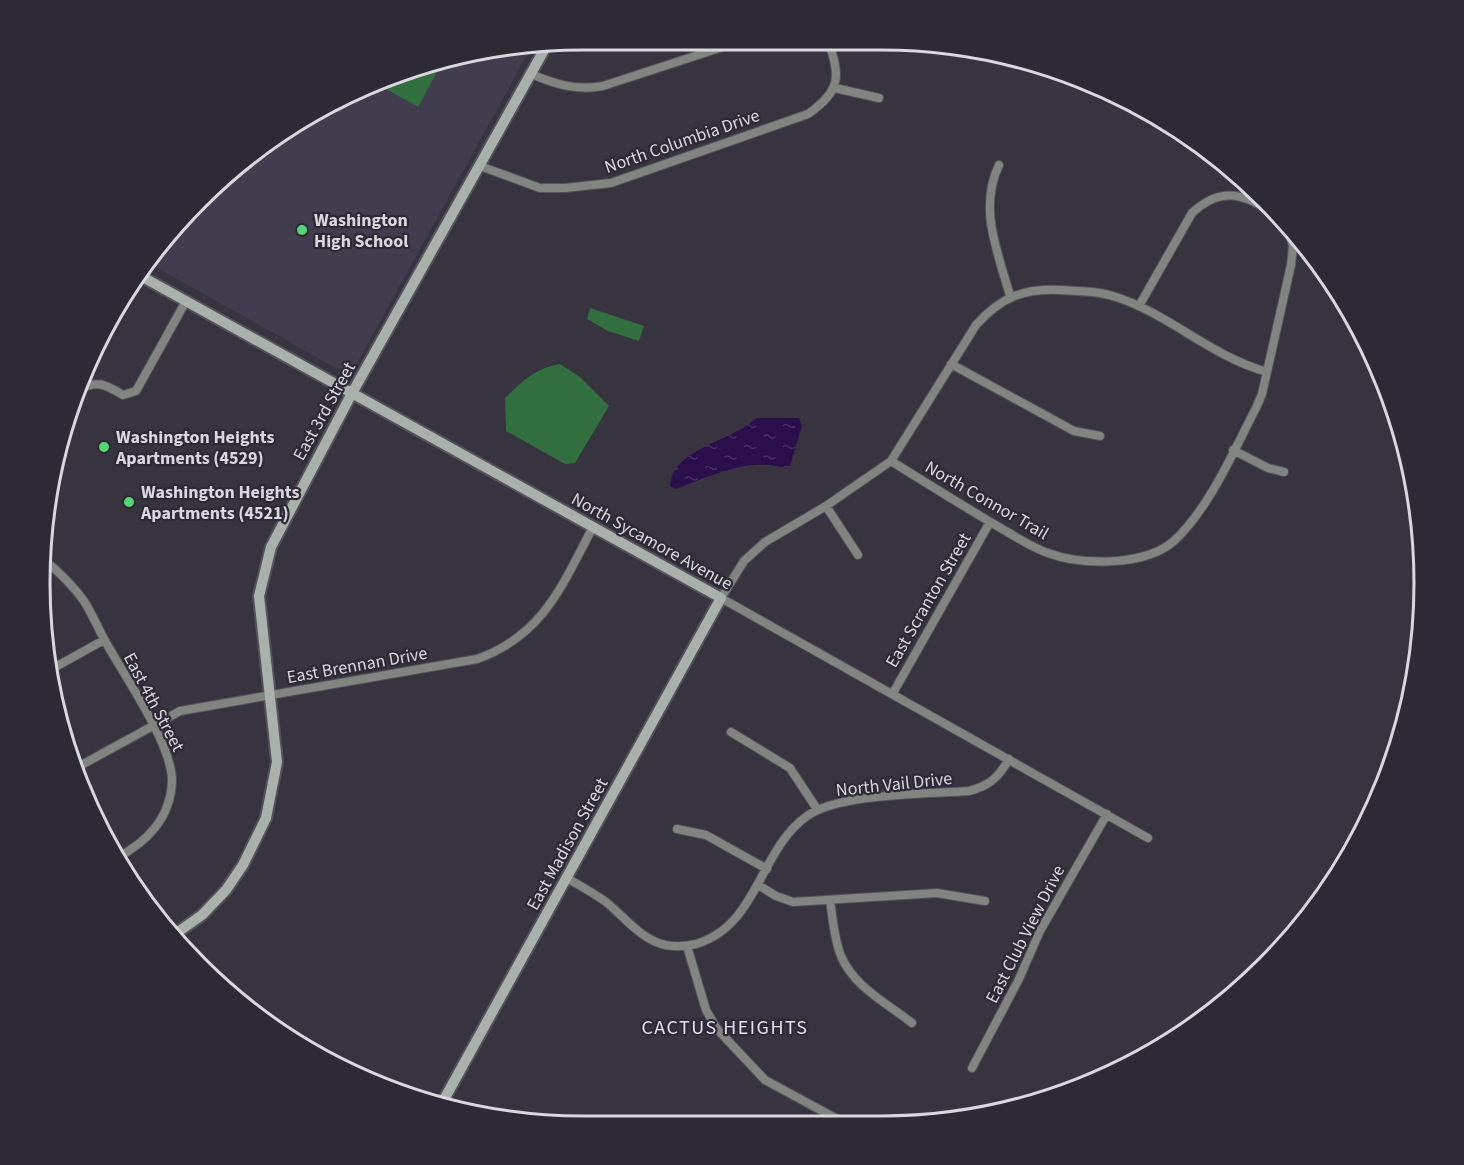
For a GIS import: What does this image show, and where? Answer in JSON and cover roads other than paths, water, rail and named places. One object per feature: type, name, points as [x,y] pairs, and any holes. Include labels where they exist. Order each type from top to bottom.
[{"type":"main road","name":"East 3rd Street","points":[[180,931],[202,915],[226,890],[243,865],[266,818],[277,762],[260,616],[263,573],[281,524],[351,394],[544,51]]},
{"type":"main road","name":"North Sycamore Avenue","points":[[144,279],[721,598]]},
{"type":"main road","name":"East Madison Street","points":[[445,1097],[721,598]]},
{"type":"street","points":[[531,74],[553,83],[587,89],[603,86],[713,50]]},
{"type":"street","points":[[831,50],[837,72],[835,88],[879,98]]},
{"type":"street","name":"North Columbia Drive","points":[[480,166],[540,188],[611,183],[808,114],[826,101],[835,88]]},
{"type":"street","points":[[999,165],[992,179],[988,207],[1010,296]]},
{"type":"street","points":[[1139,306],[1192,213],[1204,202],[1223,196],[1243,196],[1254,202]]},
{"type":"street","name":"North Connor Trail","points":[[891,461],[990,522],[1041,550],[1061,557],[1136,559],[1157,552],[1174,541],[1191,523],[1256,408],[1267,372],[1292,259],[1291,241]]},
{"type":"street","points":[[721,598],[744,561],[765,542],[826,506],[891,461],[976,325],[991,309],[1010,296],[1036,291],[1087,292],[1113,296],[1139,306],[1238,361],[1267,372]]},
{"type":"street","points":[[88,384],[102,383],[123,395],[136,391],[186,301]]},
{"type":"street","points":[[951,364],[1074,431],[1100,436]]},
{"type":"street","points":[[1233,450],[1268,468],[1284,472]]},
{"type":"street","points":[[826,506],[858,555]]},
{"type":"street","name":"East Scranton Street","points":[[893,693],[990,522]]},
{"type":"street","name":"East Brennan Drive","points":[[82,765],[180,711],[477,659],[496,652],[524,633],[552,605],[593,527]]},
{"type":"street","name":"East 4th Street","points":[[50,566],[70,583],[85,603],[153,725],[171,767],[170,800],[152,833],[123,853]]},
{"type":"street","name":"North Sycamore Avenue","points":[[721,598],[1148,838]]},
{"type":"street","points":[[57,667],[104,640]]},
{"type":"street","points":[[731,732],[790,768],[817,809]]},
{"type":"street","name":"North Vail Drive","points":[[567,878],[605,902],[648,938],[672,946],[687,946],[708,940],[729,926],[745,908],[787,835],[817,809],[845,802],[982,788],[994,781],[1009,759]]},
{"type":"street","name":"East Club View Drive","points":[[972,1068],[1019,979],[1040,931],[1107,814]]},
{"type":"street","points":[[677,829],[706,835],[767,869]]},
{"type":"street","points":[[758,885],[776,897],[793,902],[937,893],[985,901]]},
{"type":"street","points":[[830,901],[837,945],[849,971],[859,983],[912,1023]]},
{"type":"street","points":[[687,946],[706,1010],[725,1038],[765,1080],[832,1116]]},
{"type":"water","points":[[756,418],[799,418],[802,426],[790,466],[785,468],[771,465],[744,466],[676,489],[670,486],[681,462],[706,446],[746,426]]},
{"type":"place","name":"Washington High School","points":[[302,230]]},
{"type":"place","name":"Washington Heights Apartments (4529)","points":[[104,447]]},
{"type":"place","name":"Washington Heights Apartments (4521)","points":[[129,502]]},
{"type":"district","name":"CACTUS HEIGHTS","points":[[725,1027]]}]
